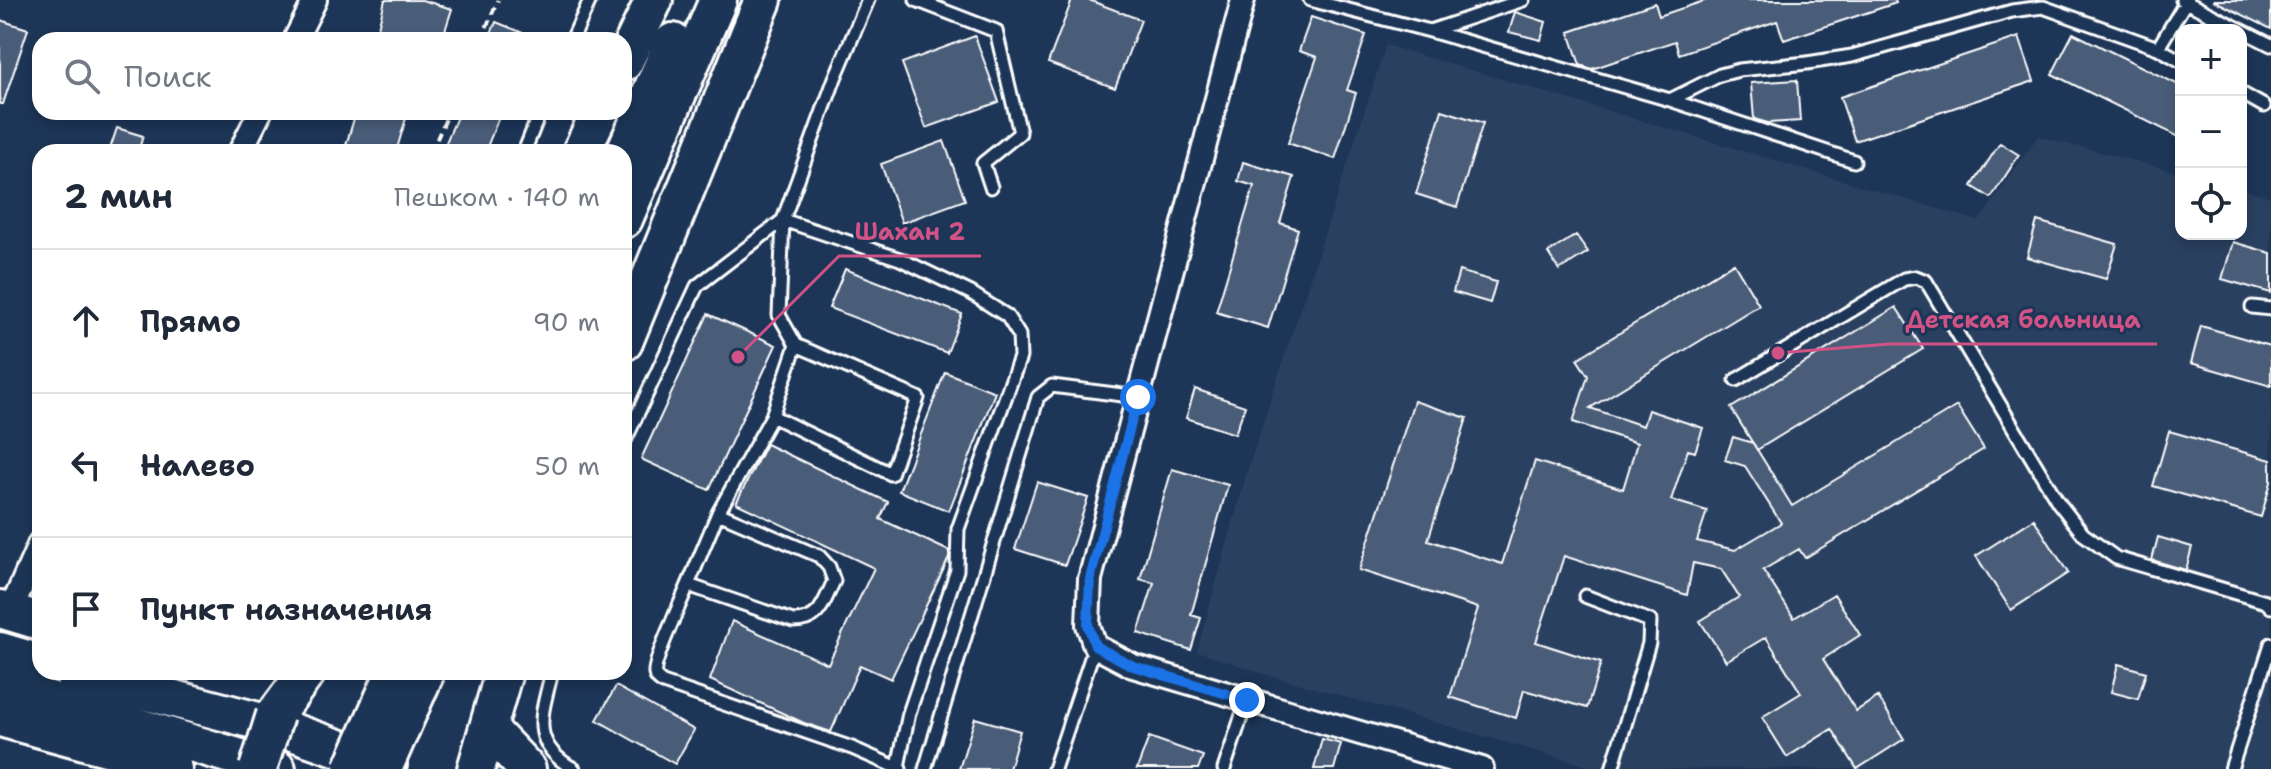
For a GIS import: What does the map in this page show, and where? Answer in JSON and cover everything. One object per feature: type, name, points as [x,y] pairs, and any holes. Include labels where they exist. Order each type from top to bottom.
[{"type":"main road","points":[[632,45],[654,0]]},
{"type":"main road","points":[[628,144],[691,0]]},
{"type":"main road","points":[[632,200],[718,0]]},
{"type":"main road","points":[[632,322],[763,0]]},
{"type":"main road","points":[[585,144],[596,120]]},
{"type":"main road","points":[[0,651],[32,661]]},
{"type":"main road","points":[[102,680],[269,724],[397,769]]},
{"type":"main road","points":[[258,769],[275,715],[301,680]]},
{"type":"main road","points":[[352,769],[391,680]]},
{"type":"main road","points":[[383,769],[422,680]]},
{"type":"main road","points":[[476,769],[502,680]]},
{"type":"main road","points":[[0,685],[277,769]]},
{"type":"main road","points":[[0,718],[113,760],[173,769]]},
{"type":"main road","points":[[488,728],[527,769]]},
{"type":"street","points":[[299,32],[315,0]]},
{"type":"street","points":[[1243,0],[1090,579],[1088,625],[1095,646],[1133,666],[1423,756],[1482,769]]},
{"type":"street","points":[[244,144],[256,120]]},
{"type":"street","points":[[17,614],[32,568]]},
{"type":"lane","points":[[576,32],[590,0]]},
{"type":"lane","points":[[772,416],[891,474],[918,398],[796,345],[779,315],[783,220],[835,78],[868,0]]},
{"type":"lane","points":[[916,0],[996,31],[1020,133],[983,163],[991,187]]},
{"type":"lane","points":[[1310,0],[1670,100],[1854,161]]},
{"type":"lane","points":[[1430,31],[1523,0]]},
{"type":"lane","points":[[2158,48],[2185,1],[2271,45]]},
{"type":"lane","points":[[1670,100],[1720,75],[1739,70],[1852,56],[2012,11],[2043,7],[2158,48],[2175,58]]},
{"type":"lane","points":[[2246,96],[2264,106]]},
{"type":"lane","points":[[527,144],[537,120]]},
{"type":"lane","points":[[632,426],[697,286],[783,220]]},
{"type":"lane","points":[[783,220],[900,259],[971,293],[1007,316],[1019,335],[1020,357],[958,529],[957,570],[909,713],[899,768],[852,748],[663,683],[656,678],[654,671],[718,513],[772,416],[796,345]]},
{"type":"lane","points":[[1736,380],[1904,279],[1916,277],[1926,281],[2058,502],[2083,534],[2116,558],[2266,602],[2271,607]]},
{"type":"lane","points":[[2252,307],[2271,309]]},
{"type":"lane","points":[[925,769],[1038,397],[1052,386],[1138,397]]},
{"type":"lane","points":[[688,585],[793,621],[808,621],[817,613],[834,581],[829,567],[819,556],[718,513]]},
{"type":"lane","points":[[1585,596],[1650,621],[1649,643],[1612,769]]},
{"type":"lane","points":[[2231,769],[2271,644]]},
{"type":"lane","points":[[1054,769],[1095,646]]},
{"type":"lane","points":[[550,680],[539,726],[547,745],[574,769]]},
{"type":"lane","points":[[1224,769],[1247,700]]},
{"type":"path","points":[[484,32],[498,0]]},
{"type":"path","points":[[435,144],[445,120]]},
{"type":"shaded area","points":[[1386,45],[1979,221],[2038,136],[2175,171],[2175,240],[2247,240],[2247,191],[2271,197],[2271,769],[1599,769],[1265,674],[1197,651],[1247,472]]},
{"type":"building","points":[[385,0],[422,0],[452,9],[445,32],[377,32]]},
{"type":"building","points":[[1072,0],[1089,0],[1141,20],[1115,88],[1048,63]]},
{"type":"building","points":[[1707,0],[1895,0],[1896,3],[1784,40],[1777,21],[1679,54],[1675,41],[1592,69],[1580,65],[1569,32],[1655,3],[1659,16]]},
{"type":"building","points":[[2213,0],[2271,0],[2271,29]]},
{"type":"building","points":[[1515,12],[1546,22],[1541,40],[1509,32]]},
{"type":"building","points":[[1311,17],[1366,35],[1347,90],[1356,93],[1335,159],[1288,143],[1317,57],[1299,51]]},
{"type":"building","points":[[0,20],[28,29],[3,104],[0,104]]},
{"type":"building","points":[[496,22],[521,32],[492,32]]},
{"type":"building","points":[[2073,33],[2175,83],[2175,135],[2052,74]]},
{"type":"building","points":[[975,36],[999,102],[926,128],[902,63]]},
{"type":"building","points":[[2019,37],[2034,81],[1855,141],[1840,97]]},
{"type":"building","points":[[1797,80],[1800,121],[1768,123],[1754,119],[1751,83]]},
{"type":"building","points":[[1442,110],[1483,123],[1457,207],[1416,194]]},
{"type":"building","points":[[354,120],[406,120],[398,144],[346,144]]},
{"type":"building","points":[[456,120],[498,120],[488,144],[445,144]]},
{"type":"building","points":[[117,128],[143,136],[140,144],[112,144]]},
{"type":"building","points":[[944,141],[965,200],[902,223],[881,164]]},
{"type":"building","points":[[2000,143],[2019,155],[1991,198],[1972,186]]},
{"type":"building","points":[[1243,162],[1294,177],[1280,223],[1298,229],[1268,328],[1216,312],[1254,186],[1238,181]]},
{"type":"building","points":[[2037,221],[2117,244],[2106,279],[2027,257]]},
{"type":"building","points":[[1576,235],[1588,252],[1559,270],[1548,253]]},
{"type":"building","points":[[2233,242],[2271,253],[2271,293],[2222,279]]},
{"type":"building","points":[[1734,263],[1759,305],[1590,408],[1643,426],[1648,410],[1703,428],[1695,452],[1688,450],[1671,500],[1707,511],[1697,541],[1735,550],[1781,523],[1745,466],[1725,460],[1733,437],[1753,443],[1792,506],[1957,406],[1984,449],[1805,558],[1799,549],[1763,570],[1794,618],[1834,594],[1860,635],[1823,659],[1856,711],[1878,697],[1904,739],[1857,769],[1832,729],[1787,757],[1762,717],[1801,693],[1766,637],[1726,661],[1700,621],[1739,597],[1721,569],[1693,563],[1687,595],[1564,556],[1536,642],[1601,663],[1587,708],[1524,690],[1516,718],[1450,697],[1478,608],[1359,570],[1414,401],[1467,418],[1428,540],[1502,564],[1535,461],[1623,489],[1637,443],[1573,422],[1588,376],[1577,359]]},
{"type":"building","points":[[845,269],[962,314],[947,353],[829,308]]},
{"type":"building","points":[[1459,271],[1496,282],[1490,303],[1453,292]]},
{"type":"building","points":[[1896,307],[1923,349],[1757,450],[1731,408]]},
{"type":"building","points":[[708,314],[776,345],[709,490],[641,459]]},
{"type":"building","points":[[2201,326],[2271,346],[2271,386],[2191,363]]},
{"type":"building","points":[[945,372],[995,392],[949,511],[899,491]]},
{"type":"building","points":[[1195,389],[1245,406],[1235,434],[1186,418]]},
{"type":"building","points":[[2169,431],[2271,460],[2271,482],[2261,517],[2153,486]]},
{"type":"building","points":[[766,444],[888,502],[880,519],[949,551],[949,558],[891,679],[860,665],[831,732],[710,680],[732,621],[828,664],[874,568],[736,503]]},
{"type":"building","points":[[1172,469],[1228,485],[1191,615],[1201,618],[1191,650],[1138,633],[1154,583],[1140,579]]},
{"type":"building","points":[[1037,482],[1088,498],[1065,565],[1015,549]]},
{"type":"building","points":[[2034,519],[2068,573],[2011,610],[1976,556]]},
{"type":"building","points":[[2158,537],[2192,547],[2186,570],[2152,560]]},
{"type":"building","points":[[2118,664],[2146,672],[2138,699],[2111,692]]},
{"type":"building","points":[[616,686],[694,730],[675,764],[597,720]]},
{"type":"building","points":[[975,718],[1020,731],[1009,769],[959,769]]},
{"type":"building","points":[[1149,737],[1203,756],[1198,769],[1137,769]]},
{"type":"building","points":[[1322,739],[1341,744],[1334,769],[1314,769]]},
{"type":"place","name":"Детская больница","points":[[1778,353]]},
{"type":"place","name":"Шахан 2","points":[[738,357]]},
{"type":"route","points":[[1138,397],[1090,579],[1088,625],[1095,646],[1133,666],[1247,700]]}]
